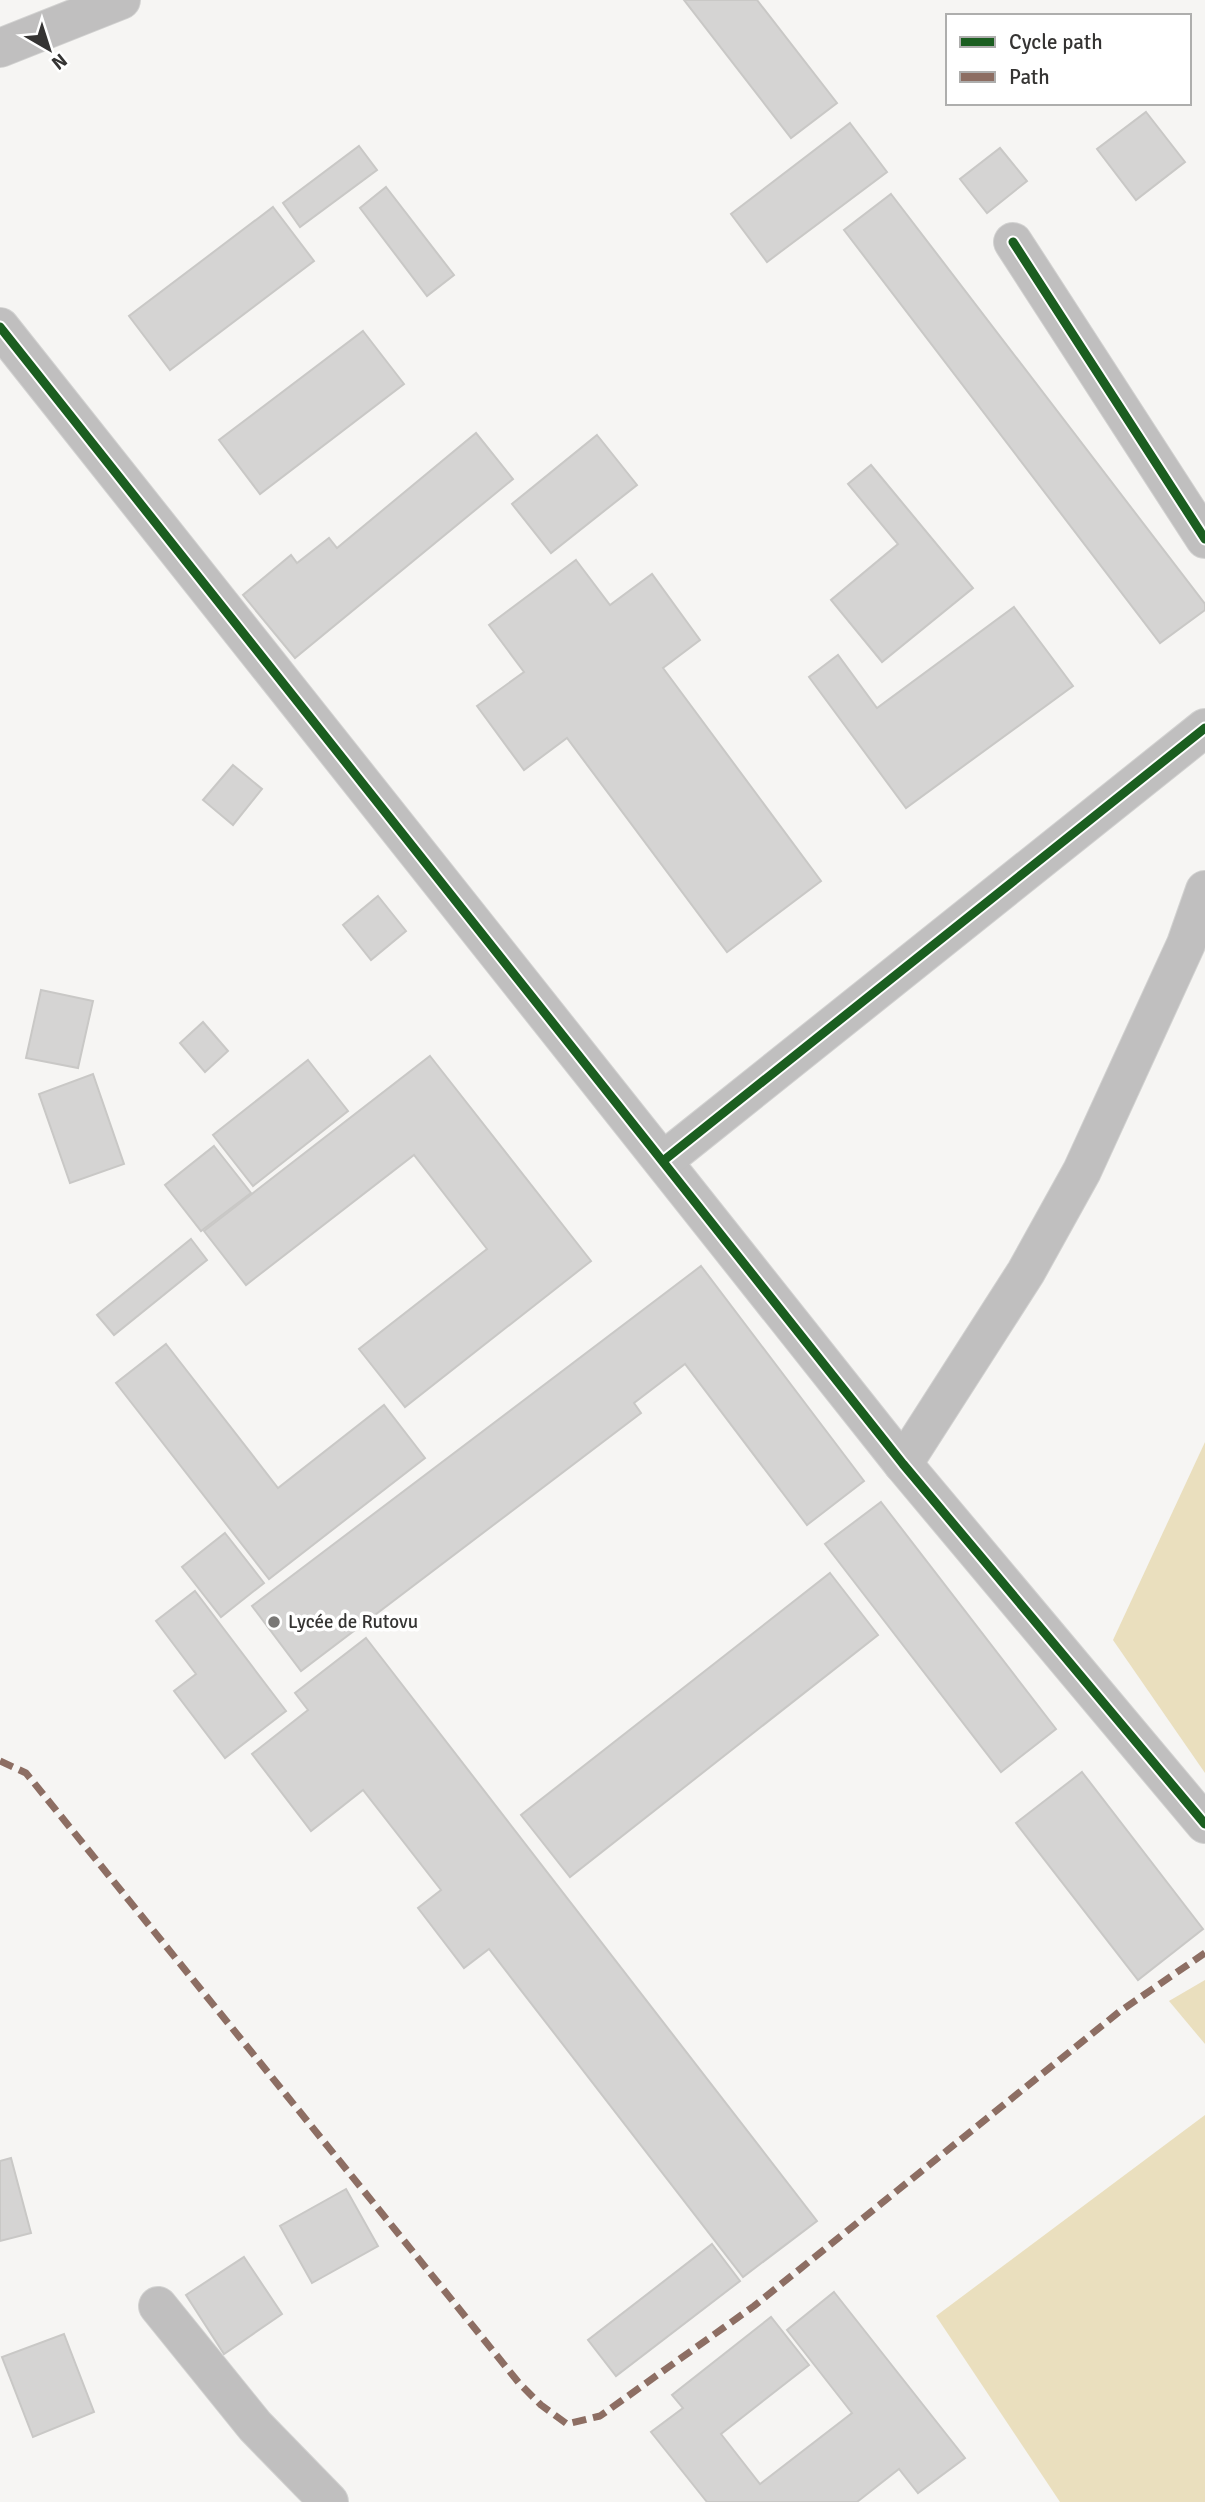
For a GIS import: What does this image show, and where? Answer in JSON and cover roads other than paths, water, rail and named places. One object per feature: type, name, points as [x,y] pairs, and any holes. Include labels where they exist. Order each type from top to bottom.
[{"type":"street","points":[[0,48],[121,0]]},
{"type":"street","points":[[1013,242],[1205,539]]},
{"type":"street","points":[[0,327],[903,1464],[1205,1824]]},
{"type":"street","points":[[663,1161],[1205,728]]},
{"type":"street","points":[[903,1464],[1026,1272],[1082,1171],[1186,944],[1205,890]]},
{"type":"street","points":[[158,2306],[255,2426],[329,2502]]},
{"type":"place","name":"Lycée de Rutovu","points":[[274,1622]]}]
